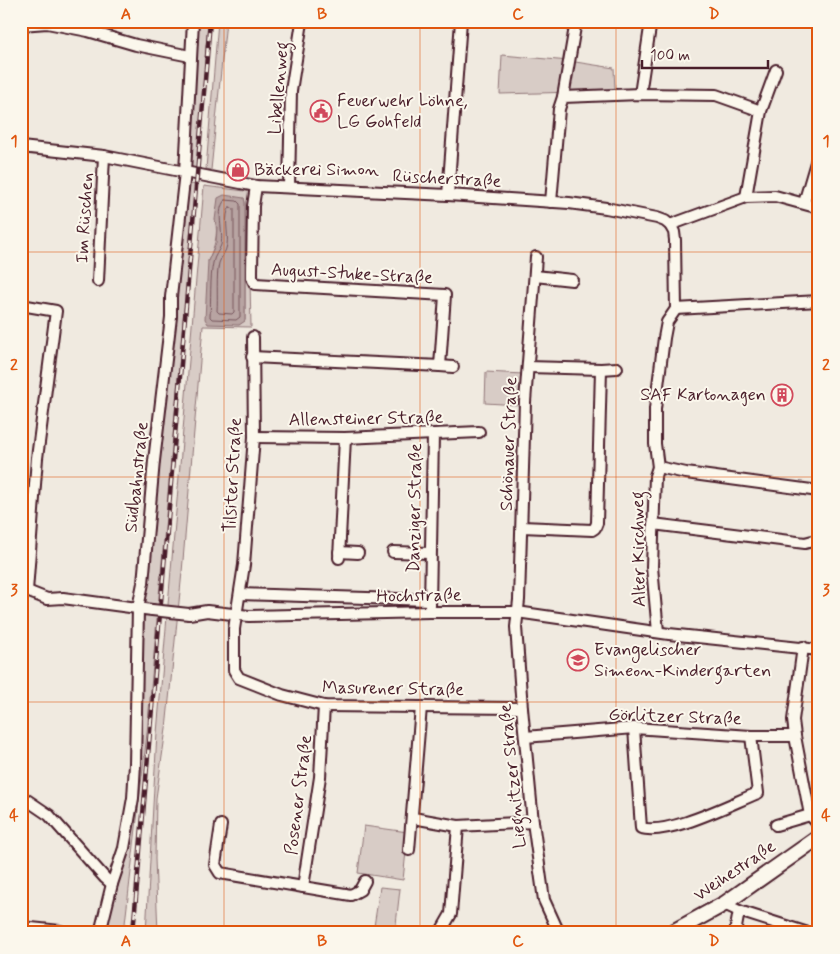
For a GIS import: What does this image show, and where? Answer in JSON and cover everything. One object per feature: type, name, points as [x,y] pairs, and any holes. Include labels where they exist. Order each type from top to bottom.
[{"type":"main road","name":"Weihestraße","points":[[671,933],[724,904],[819,837]]},
{"type":"main road","points":[[21,929],[60,933]]},
{"type":"street","name":"Südbahnstraße","points":[[100,933],[112,884],[124,848],[133,798],[136,764],[138,608],[143,583],[154,461],[171,318],[171,297],[184,172],[193,21]]},
{"type":"street","points":[[448,195],[461,21]]},
{"type":"street","points":[[551,202],[559,109],[563,97],[576,21]]},
{"type":"street","points":[[640,94],[651,21]]},
{"type":"street","points":[[21,25],[47,22],[88,31],[136,45],[190,56]]},
{"type":"street","name":"Libellenweg","points":[[290,187],[291,91],[302,22]]},
{"type":"street","points":[[746,197],[760,111],[776,70]]},
{"type":"street","points":[[563,97],[716,94],[760,111]]},
{"type":"street","name":"Rüscherstraße","points":[[21,147],[104,156],[256,186],[551,202],[614,210],[656,218],[670,226]]},
{"type":"street","points":[[804,203],[819,152]]},
{"type":"street","name":"Im Rüschen","points":[[98,281],[104,156]]},
{"type":"street","name":"August-Stuke-Straße","points":[[256,186],[252,271],[252,278],[255,284],[445,295],[440,366]]},
{"type":"street","points":[[670,226],[746,197],[775,196],[819,208]]},
{"type":"street","name":"Alter Kirchweg","points":[[658,632],[652,566],[657,463],[656,409],[660,358],[667,322],[676,309],[675,240],[670,226]]},
{"type":"street","name":"Schönauer Straße","points":[[517,612],[522,527],[525,402],[536,257]]},
{"type":"street","points":[[535,276],[572,280]]},
{"type":"street","points":[[676,309],[819,301]]},
{"type":"street","points":[[21,305],[56,311],[37,458],[24,592]]},
{"type":"street","name":"Tilsiter Straße","points":[[239,678],[234,670],[236,614],[240,594],[254,437],[253,337]]},
{"type":"street","points":[[252,357],[453,367]]},
{"type":"street","points":[[528,367],[617,368]]},
{"type":"street","points":[[522,527],[592,530],[595,528],[597,523],[601,369]]},
{"type":"street","name":"Allensteiner Straße","points":[[254,437],[345,438],[479,432]]},
{"type":"street","name":"Danziger Straße","points":[[430,612],[433,435]]},
{"type":"street","points":[[345,438],[339,555],[358,553]]},
{"type":"street","points":[[657,463],[686,473],[819,491]]},
{"type":"street","points":[[653,524],[805,543],[816,540]]},
{"type":"street","points":[[393,552],[430,553]]},
{"type":"street","name":"Hochstraße","points":[[24,592],[47,599],[63,598],[189,614],[207,611],[249,616],[517,612],[658,632],[819,650]]},
{"type":"street","points":[[240,594],[430,600]]},
{"type":"street","name":"Liegnitzer Straße","points":[[517,612],[516,627],[522,708],[533,822],[544,900],[559,933]]},
{"type":"street","points":[[802,648],[793,720],[810,815],[819,825]]},
{"type":"street","name":"Masurener Straße","points":[[239,678],[282,695],[324,706],[522,708]]},
{"type":"street","name":"Posener Straße","points":[[303,887],[320,777],[324,706]]},
{"type":"street","points":[[409,850],[421,707]]},
{"type":"street","points":[[634,728],[641,828],[650,831],[692,820],[758,793],[751,736]]},
{"type":"street","name":"Görlitzer Straße","points":[[525,737],[634,728],[751,736],[795,736]]},
{"type":"street","points":[[21,796],[49,815],[112,884]]},
{"type":"street","points":[[776,825],[810,815]]},
{"type":"street","points":[[413,818],[458,826],[533,822]]},
{"type":"street","points":[[221,825],[215,865],[220,873],[351,894],[360,890],[366,881]]},
{"type":"street","points":[[440,933],[451,914],[458,826]]},
{"type":"street","points":[[724,904],[739,911],[808,933]]},
{"type":"street","points":[[735,933],[739,911]]},
{"type":"shaded area","points":[[197,21],[208,21],[197,168],[186,166]]},
{"type":"shaded area","points":[[218,21],[226,21],[211,170],[206,169]]},
{"type":"shaded area","points":[[502,55],[569,61],[614,68],[615,91],[500,94]]},
{"type":"shaded area","points":[[187,183],[195,185],[147,733],[124,932],[113,931],[106,921],[138,764],[144,617],[149,613],[149,603],[144,599]]},
{"type":"shaded area","points":[[204,186],[253,192],[250,281],[251,327],[203,326],[182,572],[166,729],[156,798],[155,859],[158,933],[146,933],[157,733]],"holes":[[[244,198],[245,320],[239,325],[208,261],[216,236],[215,220]]]},
{"type":"shaded area","points":[[486,372],[523,374],[520,405],[485,403]]},
{"type":"shaded area","points":[[364,826],[408,832],[403,880],[358,873]]},
{"type":"shaded area","points":[[380,887],[400,889],[395,933],[373,933]]},
{"type":"water","points":[[224,195],[244,198],[245,203],[245,321],[239,325],[208,324],[205,319],[208,261],[216,243],[217,227],[215,220],[218,198]]},
{"type":"railway","points":[[133,933],[210,21]]},
{"type":"place","name":"Feuerwehr Löhne, LG Gohfeld","points":[[321,111]]},
{"type":"place","name":"Bäckerei Simon","points":[[238,170]]},
{"type":"place","name":"SAF Kartonagen","points":[[782,395]]},
{"type":"place","name":"Evangelischer Simeon-Kindergarten","points":[[578,660]]}]
